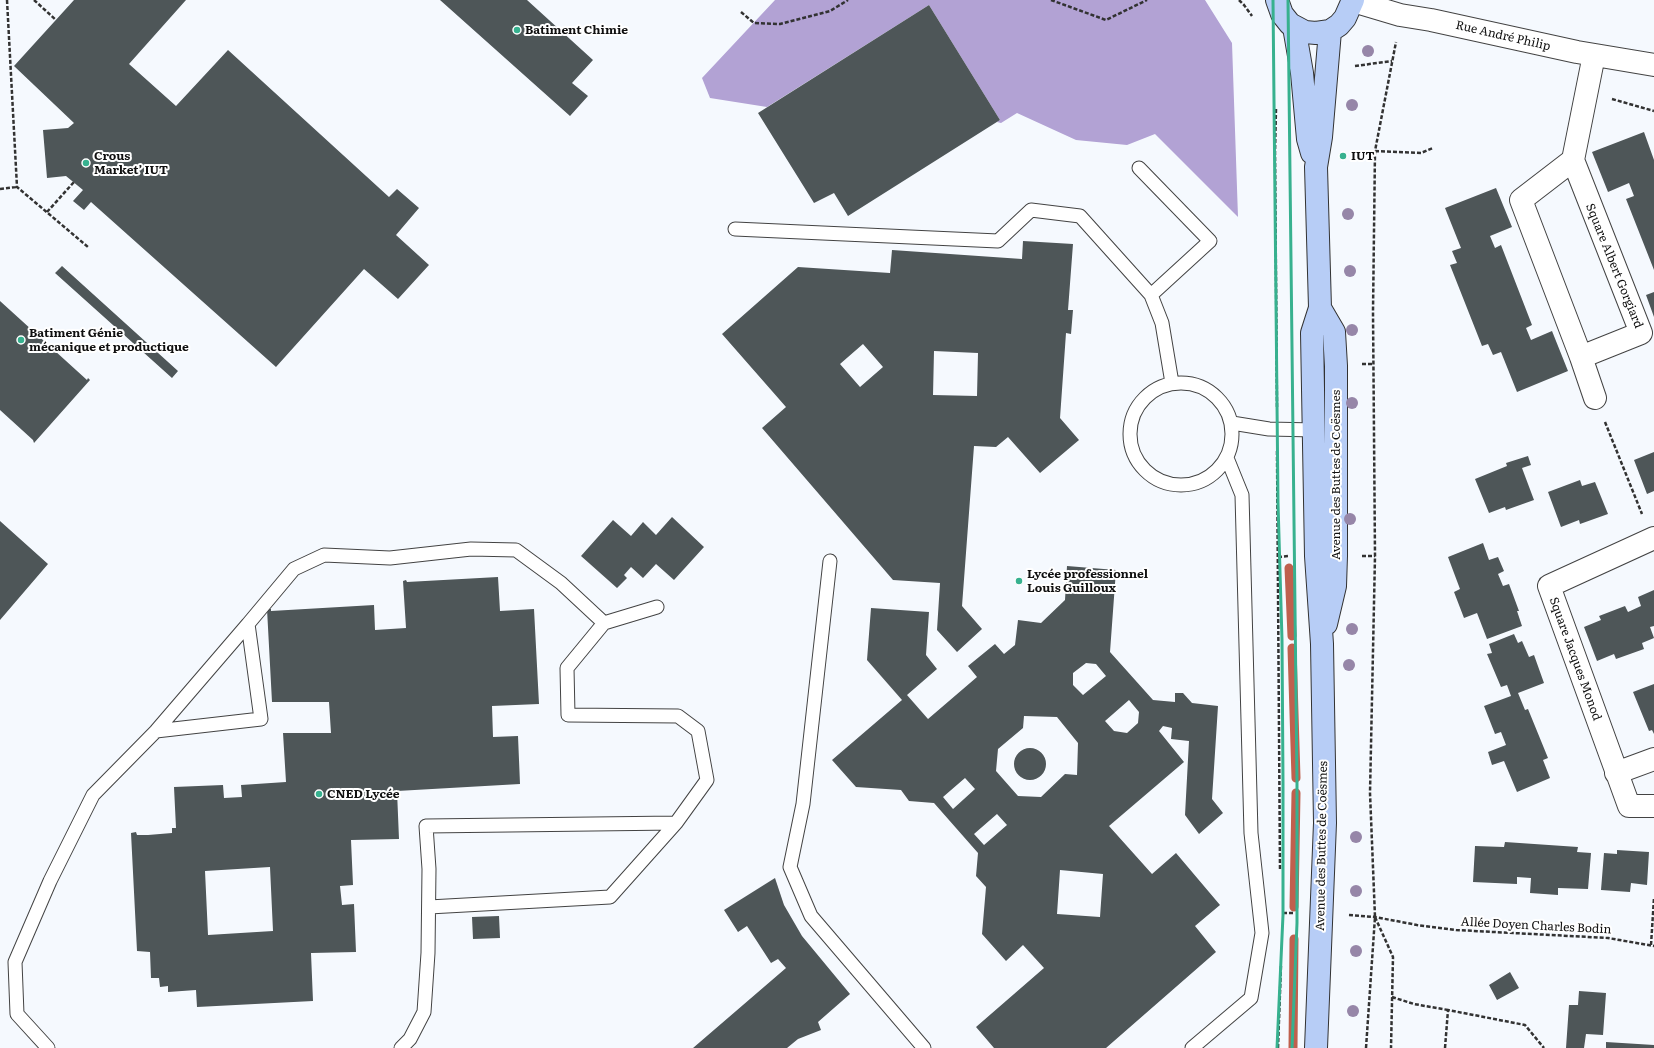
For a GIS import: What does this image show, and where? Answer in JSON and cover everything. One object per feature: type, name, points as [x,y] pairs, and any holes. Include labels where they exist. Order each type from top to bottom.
[{"type":"main road","points":[[1277,0],[1282,14],[1294,27],[1310,33],[1330,31],[1345,18],[1353,0]]},
{"type":"main road","name":"Avenue des Buttes de Coësmes","points":[[1294,27],[1302,73],[1308,139],[1316,167]]},
{"type":"main road","name":"Avenue des Buttes de Coësmes","points":[[1316,1048],[1325,823],[1322,644],[1316,564],[1315,430],[1312,333],[1320,308],[1316,167],[1321,138],[1330,31]]},
{"type":"main road","name":"Avenue des Buttes de Coësmes","points":[[1320,308],[1334,332],[1336,366],[1335,586],[1322,644]]},
{"type":"street","name":"Rue André Philip","points":[[1353,0],[1400,15],[1431,20],[1594,55],[1654,65]]},
{"type":"street","points":[[1594,55],[1572,160],[1521,200],[1581,357],[1595,398]]},
{"type":"street","name":"Square Albert Gorgiard","points":[[1572,160],[1641,334],[1581,357]]},
{"type":"street","name":"Square Jacques Monod","points":[[1653,538],[1549,586],[1629,806],[1654,806]]},
{"type":"street","points":[[1616,773],[1654,759]]},
{"type":"lane","points":[[1139,168],[1210,241],[1151,295]]},
{"type":"lane","points":[[735,229],[998,241],[1031,210],[1080,216],[1151,295],[1162,322],[1172,383]]},
{"type":"lane","points":[[1172,383],[1194,384],[1211,391],[1225,406],[1232,423],[1233,438],[1227,458],[1216,472],[1200,481],[1187,485],[1170,484],[1154,478],[1141,466],[1136,458],[1130,441],[1130,425],[1136,408],[1147,394],[1155,389],[1172,383]]},
{"type":"lane","points":[[1232,423],[1277,429],[1315,430]]},
{"type":"lane","points":[[1192,1048],[1251,998],[1262,932],[1251,833],[1242,495],[1227,458]]},
{"type":"lane","points":[[48,1048],[16,1014],[15,962],[50,881],[93,795],[156,731],[294,569],[324,555],[390,558],[471,549],[516,550],[560,583],[604,623]]},
{"type":"lane","points":[[830,561],[803,804],[790,867],[811,916],[924,1048]]},
{"type":"lane","points":[[428,907],[610,897],[676,824],[707,780],[698,731],[678,716],[568,715],[567,668],[604,623],[657,607]]},
{"type":"lane","points":[[156,731],[261,719],[248,624]]},
{"type":"lane","points":[[401,1048],[410,1038],[424,1012],[428,953],[429,870],[426,826],[676,824]]},
{"type":"path","points":[[6,0],[17,187]]},
{"type":"path","points":[[34,0],[56,20]]},
{"type":"path","points":[[741,12],[754,23],[780,24],[830,11],[848,0]]},
{"type":"path","points":[[1051,0],[1106,20],[1147,0]]},
{"type":"path","points":[[1239,0],[1253,17]]},
{"type":"path","points":[[1366,1048],[1375,917],[1370,793],[1375,556],[1373,312],[1375,151],[1392,61]]},
{"type":"path","points":[[1587,92],[1654,111]]},
{"type":"path","points":[[1276,107],[1275,146],[1280,873]]},
{"type":"path","points":[[1375,151],[1421,153],[1433,148]]},
{"type":"path","points":[[47,212],[74,182]]},
{"type":"path","points":[[0,189],[17,187],[88,247]]},
{"type":"path","points":[[1595,398],[1653,538]]},
{"type":"path","points":[[1652,945],[1654,898]]},
{"type":"path","points":[[1375,917],[1393,957],[1391,1048]]},
{"type":"path","name":"Allée Doyen Charles Bodin","points":[[1375,917],[1416,925],[1456,930],[1608,938],[1652,945]]},
{"type":"path","points":[[1278,1048],[1281,964]]},
{"type":"path","points":[[1392,997],[1414,1004],[1525,1025],[1544,1048]]},
{"type":"path","points":[[1445,1048],[1448,1010]]},
{"type":"shaded area","points":[[775,0],[1205,0],[1232,43],[1238,217],[1155,134],[1127,145],[1076,140],[1017,113],[1001,123],[997,122],[1000,120],[929,5],[767,107],[710,98],[702,78]]},
{"type":"building","points":[[74,0],[186,0],[129,64],[176,106],[228,50],[389,197],[397,189],[419,208],[396,235],[429,265],[398,299],[364,269],[276,367],[91,202],[84,210],[73,201],[83,190],[66,176],[47,178],[43,130],[68,128],[74,123],[14,66]]},
{"type":"building","name":"Batiment Chimie","points":[[440,0],[527,0],[593,60],[572,83],[588,96],[570,116]]},
{"type":"building","points":[[929,5],[1000,120],[848,216],[834,193],[814,203],[758,113]]},
{"type":"building","points":[[1644,132],[1654,160],[1654,270],[1626,199],[1634,196],[1629,183],[1608,192],[1592,152]]},
{"type":"building","points":[[1496,188],[1512,227],[1490,236],[1495,248],[1501,245],[1532,325],[1526,328],[1531,340],[1552,331],[1568,371],[1517,392],[1501,352],[1493,355],[1488,344],[1482,346],[1450,265],[1457,263],[1452,251],[1461,248],[1445,208]]},
{"type":"building","points":[[1023,241],[1073,244],[1068,310],[1073,310],[1071,334],[1066,333],[1060,418],[1079,440],[1040,473],[1008,437],[996,447],[974,446],[962,606],[982,629],[957,652],[937,630],[940,583],[893,580],[762,428],[786,407],[722,334],[798,267],[890,273],[892,250],[1022,259]],"holes":[[[863,344],[883,367],[860,387],[840,364]],[[934,351],[978,353],[977,396],[933,395]]]},
{"type":"building","points":[[62,266],[178,371],[172,378],[55,273]]},
{"type":"building","points":[[1654,292],[1654,317],[1646,295]]},
{"type":"building","name":"Batiment Génie mécanique et productique","points":[[0,301],[87,380],[88,378],[90,380],[34,443],[33,440],[0,410]]},
{"type":"building","points":[[1654,452],[1654,491],[1647,494],[1634,460]]},
{"type":"building","points":[[1528,456],[1531,465],[1522,468],[1534,500],[1506,510],[1505,507],[1489,513],[1475,479],[1507,466],[1506,463]]},
{"type":"building","points":[[1580,480],[1582,486],[1595,482],[1608,514],[1580,524],[1579,520],[1561,527],[1548,492]]},
{"type":"building","points":[[672,517],[704,547],[674,580],[656,564],[643,578],[631,567],[624,575],[627,578],[617,588],[581,556],[613,520],[631,536],[643,522],[656,535]]},
{"type":"building","points":[[0,521],[48,564],[0,620]]},
{"type":"building","points":[[1483,543],[1489,560],[1498,557],[1504,571],[1498,574],[1503,586],[1509,584],[1519,611],[1517,611],[1522,626],[1487,639],[1477,613],[1464,618],[1454,592],[1460,589],[1448,557]]},
{"type":"building","points":[[1067,566],[1116,570],[1110,652],[1153,700],[1175,702],[1175,693],[1183,693],[1192,703],[1218,706],[1212,799],[1223,813],[1199,834],[1185,815],[1189,741],[1171,739],[1172,728],[1163,726],[1159,731],[1184,762],[1109,826],[1152,874],[1176,853],[1220,905],[1195,926],[1216,952],[1106,1048],[994,1048],[976,1027],[1044,968],[1023,945],[1006,961],[982,934],[986,887],[976,876],[978,853],[934,803],[909,801],[901,790],[856,787],[832,760],[902,700],[867,660],[871,608],[929,612],[926,655],[937,669],[907,695],[928,719],[977,677],[968,666],[995,644],[1004,654],[1015,645],[1018,620],[1041,623],[1065,600]],"holes":[[[1086,663],[1096,664],[1106,676],[1083,695],[1073,685],[1073,673]],[[1129,700],[1139,712],[1138,723],[1127,733],[1114,731],[1105,721]],[[1024,716],[1057,717],[1078,743],[1077,775],[1065,774],[1041,797],[1018,796],[996,771],[998,749],[1023,728]],[[965,778],[975,789],[953,809],[943,797]],[[997,814],[1007,825],[984,845],[974,834]],[[1060,870],[1103,874],[1100,917],[1057,914]]]},
{"type":"building","name":"CNED Lycée","points":[[498,577],[500,611],[534,609],[539,704],[492,706],[493,737],[518,736],[520,784],[397,791],[399,839],[351,840],[353,885],[340,886],[342,905],[354,904],[356,952],[311,953],[313,1001],[197,1007],[196,990],[168,992],[168,986],[160,987],[159,978],[151,978],[150,952],[137,951],[131,833],[136,832],[137,835],[148,835],[172,833],[172,828],[176,828],[174,787],[223,785],[224,798],[242,797],[241,785],[286,782],[283,733],[331,733],[329,702],[272,702],[267,609],[271,609],[271,611],[374,605],[375,630],[406,628],[403,581],[406,580],[407,582]],"holes":[[[270,867],[273,931],[208,935],[205,871]]]},
{"type":"building","points":[[1654,590],[1654,626],[1650,627],[1654,638],[1642,643],[1644,649],[1616,659],[1614,654],[1597,661],[1584,627],[1601,620],[1599,616],[1625,606],[1628,612],[1641,606],[1638,597]]},
{"type":"building","points":[[1514,634],[1518,643],[1522,641],[1529,657],[1534,655],[1544,683],[1518,693],[1525,710],[1528,709],[1548,758],[1543,760],[1550,778],[1517,792],[1504,761],[1492,765],[1488,752],[1506,745],[1501,732],[1495,734],[1484,706],[1511,696],[1507,685],[1501,687],[1487,654],[1492,653],[1489,644]]},
{"type":"building","points":[[1654,684],[1654,734],[1652,730],[1649,731],[1633,692]]},
{"type":"building","points":[[1027,748],[1033,748],[1043,755],[1046,764],[1045,770],[1039,777],[1033,780],[1027,780],[1017,773],[1014,767],[1014,761],[1021,751]]},
{"type":"building","points":[[1505,842],[1578,847],[1577,852],[1591,853],[1588,889],[1558,888],[1558,895],[1530,893],[1531,878],[1517,877],[1517,884],[1473,882],[1475,846],[1504,847]]},
{"type":"building","points":[[1617,850],[1649,852],[1647,885],[1631,883],[1630,892],[1601,890],[1604,853],[1617,854]]},
{"type":"building","points":[[775,878],[784,905],[802,936],[850,994],[818,1022],[821,1030],[798,1039],[787,1048],[693,1048],[786,968],[778,959],[771,963],[747,926],[738,932],[724,910]]},
{"type":"building","points":[[499,916],[500,938],[473,939],[472,917]]},
{"type":"building","points":[[1510,972],[1519,988],[1497,1000],[1489,985]]},
{"type":"building","points":[[1579,991],[1606,993],[1603,1035],[1586,1034],[1584,1048],[1566,1048],[1569,1005],[1578,1005]]},
{"type":"building","points":[[1606,1042],[1654,1045],[1654,1048],[1606,1048]]},
{"type":"waterway","points":[[1289,568],[1292,636]]},
{"type":"waterway","points":[[1292,648],[1296,778]]},
{"type":"waterway","points":[[1294,907],[1296,793]]},
{"type":"waterway","points":[[1293,1048],[1294,939]]},
{"type":"railway","points":[[1273,0],[1278,503],[1282,640],[1283,783],[1283,915],[1277,1048]]},
{"type":"railway","points":[[1288,0],[1297,781],[1297,923],[1292,1048]]},
{"type":"place","name":"Batiment Chimie","points":[[517,30]]},
{"type":"place","name":"IUT","points":[[1343,156]]},
{"type":"place","name":"Crous Market’ IUT","points":[[86,163]]},
{"type":"place","name":"Batiment Génie mécanique et productique","points":[[21,340]]},
{"type":"place","name":"Lycée professionnel Louis Guilloux","points":[[1019,581]]},
{"type":"place","name":"CNED Lycée","points":[[319,794]]}]
